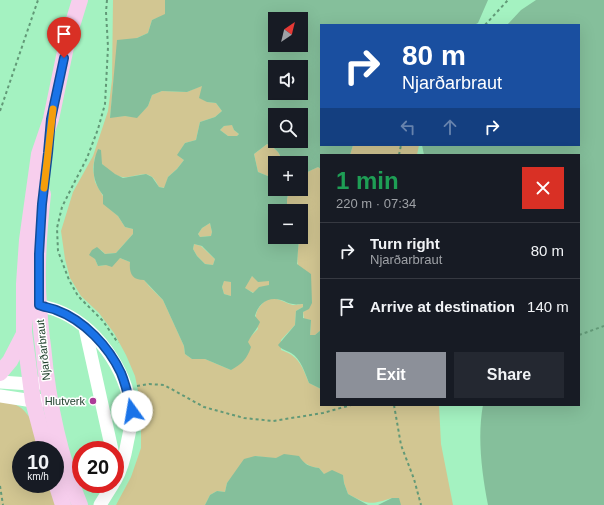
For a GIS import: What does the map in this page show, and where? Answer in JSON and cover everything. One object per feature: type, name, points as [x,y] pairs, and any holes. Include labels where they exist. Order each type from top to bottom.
[{"type":"main road","name":"Njarðarbraut","points":[[80,0],[67,42],[51,119],[39,254],[39,305],[46,382],[57,438],[69,479],[80,505]]},
{"type":"main road","name":"Njarðarbraut","points":[[44,441],[30,384],[24,332],[24,284],[32,195],[39,154],[51,119]]},
{"type":"main road","points":[[0,373],[10,361],[24,332]]},
{"type":"main road","points":[[59,493],[63,505]]},
{"type":"street","points":[[39,305],[57,310],[85,328],[111,355],[118,367],[132,411],[130,431],[124,458]]},
{"type":"street","points":[[85,328],[110,441]]},
{"type":"street","points":[[0,382],[30,384],[46,382]]},
{"type":"street","points":[[0,396],[33,401],[49,400]]},
{"type":"street","points":[[100,505],[106,493]]},
{"type":"path","points":[[0,111],[1,103],[38,0]]},
{"type":"path","points":[[107,0],[108,74],[105,104],[88,158],[62,207],[57,228],[58,251],[69,280],[78,296],[103,321],[111,331],[120,347]]},
{"type":"path","points":[[486,24],[508,0]]},
{"type":"path","points":[[580,335],[604,326]]},
{"type":"path","points":[[135,385],[135,387],[149,384],[164,385],[204,407],[244,418],[273,421],[323,413],[348,406]]},
{"type":"path","points":[[394,406],[401,445],[414,479],[421,505]]},
{"type":"path","points":[[0,486],[3,505]]},
{"type":"shaded area","points":[[113,0],[165,0],[165,15],[152,20],[148,33],[137,38],[114,78],[110,117],[137,117],[148,106],[152,95],[162,91],[187,92],[203,85],[207,102],[216,103],[222,111],[215,117],[200,122],[196,140],[185,143],[178,155],[184,160],[168,177],[165,188],[159,187],[154,179],[149,175],[141,174],[126,177],[118,176],[107,169],[95,156],[93,168],[95,182],[111,210],[118,216],[125,227],[133,229],[133,234],[116,253],[105,254],[101,250],[95,259],[98,266],[106,265],[120,258],[130,262],[149,286],[163,300],[184,346],[185,354],[192,359],[205,359],[231,370],[250,337],[258,329],[256,313],[265,301],[273,298],[293,305],[303,304],[303,307],[296,311],[295,325],[281,340],[281,350],[292,355],[299,362],[309,383],[320,388],[320,406],[439,406],[441,444],[453,505],[401,505],[392,498],[374,503],[365,502],[348,494],[343,475],[324,474],[319,468],[312,467],[303,462],[255,456],[227,483],[225,492],[217,491],[210,495],[205,505],[116,505],[122,493],[124,493],[141,448],[141,405],[135,376],[114,333],[99,313],[81,296],[70,278],[65,259],[61,231],[73,192],[93,156],[108,111],[112,80]]},
{"type":"shaded area","points":[[165,0],[488,0],[478,23],[476,24],[320,24],[320,146],[353,146],[350,154],[320,154],[320,168],[318,167],[308,172],[308,156],[280,156],[274,148],[308,148],[308,108],[268,108],[268,144],[254,154],[258,172],[268,176],[268,196],[288,196],[287,204],[268,204],[268,244],[298,244],[297,264],[311,274],[312,303],[309,309],[303,312],[303,318],[311,320],[310,335],[315,335],[320,331],[320,388],[309,383],[302,366],[297,359],[291,353],[278,345],[295,325],[296,311],[303,307],[303,304],[292,304],[276,299],[264,302],[256,312],[255,316],[260,322],[248,342],[251,347],[246,358],[238,366],[231,370],[205,359],[192,359],[185,354],[184,346],[163,300],[144,280],[137,279],[132,275],[130,262],[120,258],[112,267],[106,265],[98,266],[95,259],[89,255],[92,250],[97,247],[105,254],[116,253],[133,234],[133,229],[125,227],[118,216],[103,204],[103,195],[99,190],[94,173],[94,161],[98,149],[101,150],[102,164],[115,174],[123,178],[146,174],[152,177],[159,187],[164,188],[168,177],[184,160],[177,155],[185,143],[196,140],[200,122],[215,117],[222,111],[216,103],[207,102],[199,98],[202,86],[187,92],[162,91],[152,95],[148,106],[137,118],[125,116],[110,118],[117,40],[137,38],[148,33],[152,20],[165,14]],"holes":[[[232,125],[234,130],[239,134],[237,136],[228,136],[220,130],[224,126]],[[210,223],[212,232],[211,236],[200,237],[198,234],[202,228]],[[194,244],[202,246],[215,259],[213,265],[205,264],[197,256],[193,249]],[[252,276],[258,282],[269,281],[269,285],[259,287],[253,293],[245,288]],[[224,281],[231,282],[231,296],[224,294],[222,287]]]},
{"type":"shaded area","points":[[536,0],[604,0],[604,505],[488,505],[480,443],[483,406],[580,406],[580,154],[424,154],[422,146],[580,146],[580,24],[508,24],[521,10]]},
{"type":"shaded area","points":[[232,124],[234,130],[239,134],[237,136],[228,136],[220,130],[224,126]]},
{"type":"shaded area","points":[[267,144],[268,148],[273,148],[279,154],[280,156],[268,156],[268,176],[258,172],[254,154]]},
{"type":"shaded area","points":[[353,146],[419,146],[417,154],[350,154]]},
{"type":"shaded area","points":[[318,167],[320,168],[320,331],[315,335],[310,335],[311,320],[304,319],[303,312],[309,307],[311,297],[310,290],[300,272],[297,263],[298,244],[308,244],[308,204],[287,204],[288,196],[308,196],[308,172]]},
{"type":"shaded area","points":[[210,223],[212,232],[211,236],[200,237],[198,234],[202,228]]},
{"type":"shaded area","points":[[194,244],[201,246],[215,259],[213,265],[205,264],[197,256],[193,249]]},
{"type":"shaded area","points":[[252,276],[269,281],[269,285],[254,293],[244,288]]},
{"type":"shaded area","points":[[224,280],[231,282],[231,296],[224,294],[222,287]]},
{"type":"shaded area","points":[[0,401],[22,408],[30,418],[40,441],[12,441],[12,493],[56,493],[60,505],[0,505]]},
{"type":"shaded area","points":[[284,454],[299,456],[305,463],[312,467],[319,468],[324,474],[332,470],[343,475],[348,494],[368,505],[205,505],[210,495],[217,491],[225,492],[227,483],[244,459],[255,456],[276,458]]},
{"type":"shaded area","points":[[392,498],[399,498],[401,505],[378,505]]},
{"type":"slow traffic","points":[[44,188],[53,109]]},
{"type":"place","name":"Hlutverk","points":[[93,401]]},
{"type":"route","points":[[64,58],[51,119],[42,204],[39,254],[39,305],[57,310],[76,321],[95,337],[111,355],[121,373],[132,411]]}]
